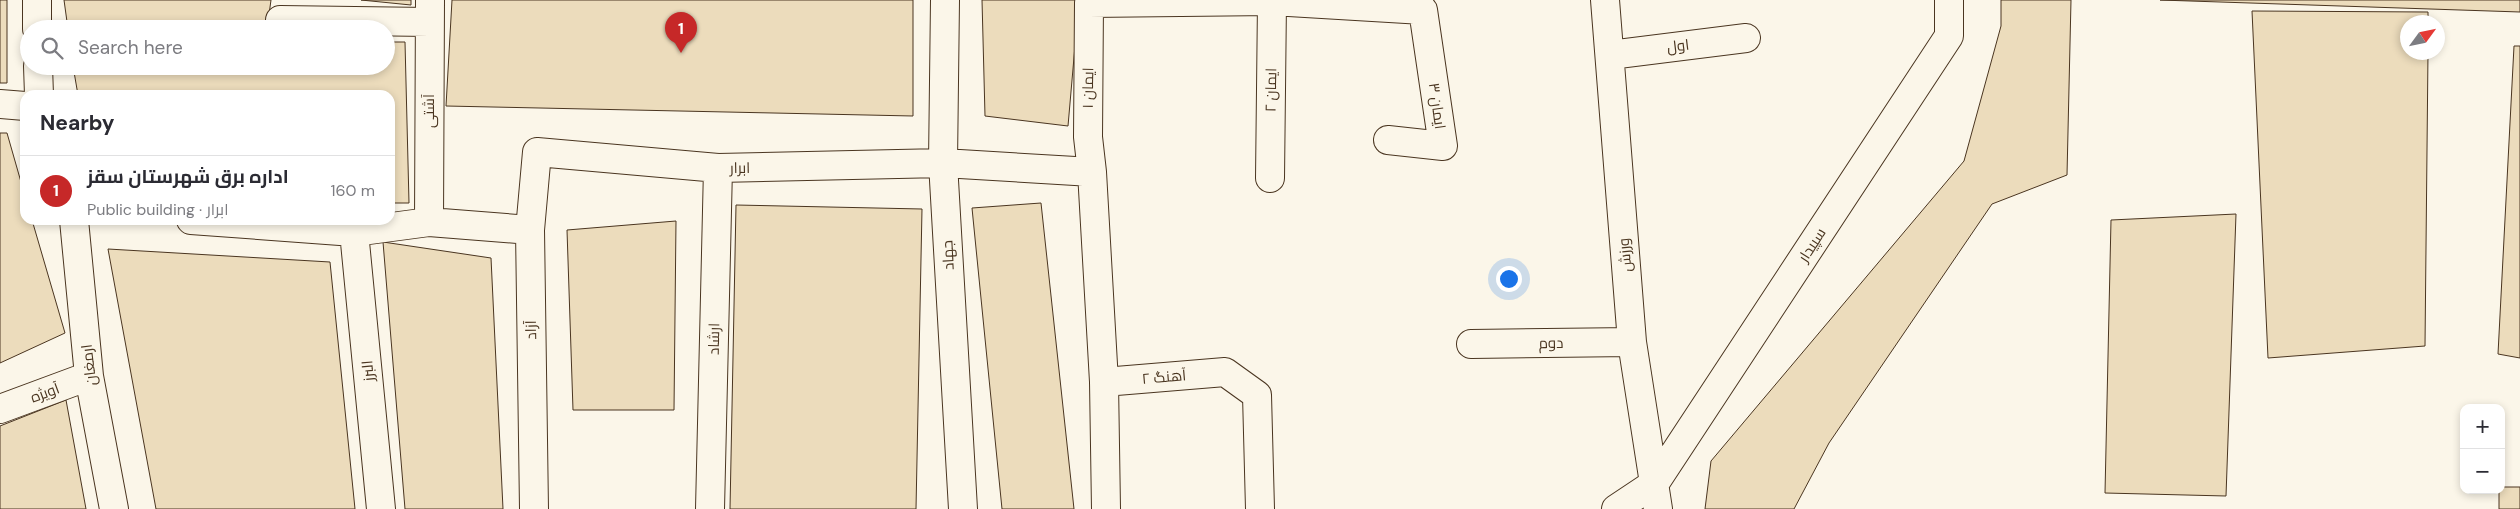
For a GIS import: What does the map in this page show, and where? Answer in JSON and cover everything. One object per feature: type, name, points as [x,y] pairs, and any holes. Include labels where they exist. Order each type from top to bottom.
[{"type":"street","points":[[36,0],[37,20]]},
{"type":"street","name":"جهاد","points":[[945,0],[942,163],[963,509]]},
{"type":"street","name":"ورزش","points":[[1605,0],[1632,342],[1656,496]]},
{"type":"street","name":"سپیدار","points":[[1656,496],[1949,36],[1949,0]]},
{"type":"street","name":"ایمان ۱","points":[[1106,509],[1104,382],[1092,172],[1088,137],[1089,3],[1272,1]]},
{"type":"street","name":"ایمان ۳","points":[[1272,1],[1423,10],[1443,146],[1388,140]]},
{"type":"street","name":"ایمان ۲","points":[[1270,178],[1272,1]]},
{"type":"street","points":[[280,20],[430,11]]},
{"type":"street","name":"آشتی","points":[[429,222],[430,11]]},
{"type":"street","name":"اول","points":[[1610,55],[1746,38]]},
{"type":"street","points":[[38,75],[39,90]]},
{"type":"street","points":[[0,104],[20,106]]},
{"type":"street","name":"ابرار","points":[[537,152],[718,168],[942,163],[1092,172]]},
{"type":"street","name":"آزاد","points":[[534,509],[530,230],[537,152]]},
{"type":"street","name":"ارشاد","points":[[710,509],[718,168]]},
{"type":"street","points":[[259,225],[354,232],[429,222],[530,230]]},
{"type":"street","name":"ارمغان","points":[[74,225],[89,376],[114,509]]},
{"type":"street","name":"البرز","points":[[354,232],[381,509]]},
{"type":"street","name":"دوم","points":[[1470,344],[1632,342]]},
{"type":"street","name":"آهنگ ۲","points":[[1104,382],[1225,372],[1257,395],[1260,509]]},
{"type":"street","name":"آویژه","points":[[0,409],[89,376]]},
{"type":"street","points":[[1616,509],[1656,496]]},
{"type":"building","points":[[0,0],[7,0],[7,83],[0,83]]},
{"type":"building","points":[[64,0],[271,0],[268,20],[67,20]]},
{"type":"building","points":[[361,0],[411,0],[411,5]]},
{"type":"building","points":[[452,0],[913,0],[913,116],[446,106]]},
{"type":"building","points":[[982,0],[1079,0],[1068,126],[985,116]]},
{"type":"building","points":[[2001,0],[2071,0],[2067,175],[1992,204],[1829,443],[1794,509],[1705,509],[1711,461],[1964,161],[2001,26]]},
{"type":"building","points":[[2160,0],[2520,0],[2520,12]]},
{"type":"building","points":[[2252,11],[2428,12],[2428,15],[2400,15],[2400,60],[2428,60],[2425,346],[2268,358]]},
{"type":"building","points":[[395,42],[405,42],[409,203],[395,203],[395,90],[77,90],[75,75],[395,75]]},
{"type":"building","points":[[2514,46],[2520,46],[2520,358],[2498,354]]},
{"type":"building","points":[[0,133],[7,133],[20,178],[20,225],[33,225],[65,333],[0,363]]},
{"type":"building","points":[[1041,203],[1074,509],[1002,509],[972,208]]},
{"type":"building","points":[[736,205],[922,209],[916,509],[730,509]]},
{"type":"building","points":[[2236,214],[2226,496],[2105,493],[2111,220]]},
{"type":"building","points":[[676,221],[674,410],[573,410],[567,230]]},
{"type":"building","points":[[383,242],[491,258],[503,509],[405,509]]},
{"type":"building","points":[[108,249],[330,262],[355,509],[156,509]]},
{"type":"building","points":[[66,400],[86,509],[0,509],[0,426]]},
{"type":"building","points":[[2505,487],[2520,487],[2520,509],[2499,509],[2499,494],[2505,494]]},
{"type":"place","name":"اداره برق شهرستان سقز","points":[[681,53]]}]
